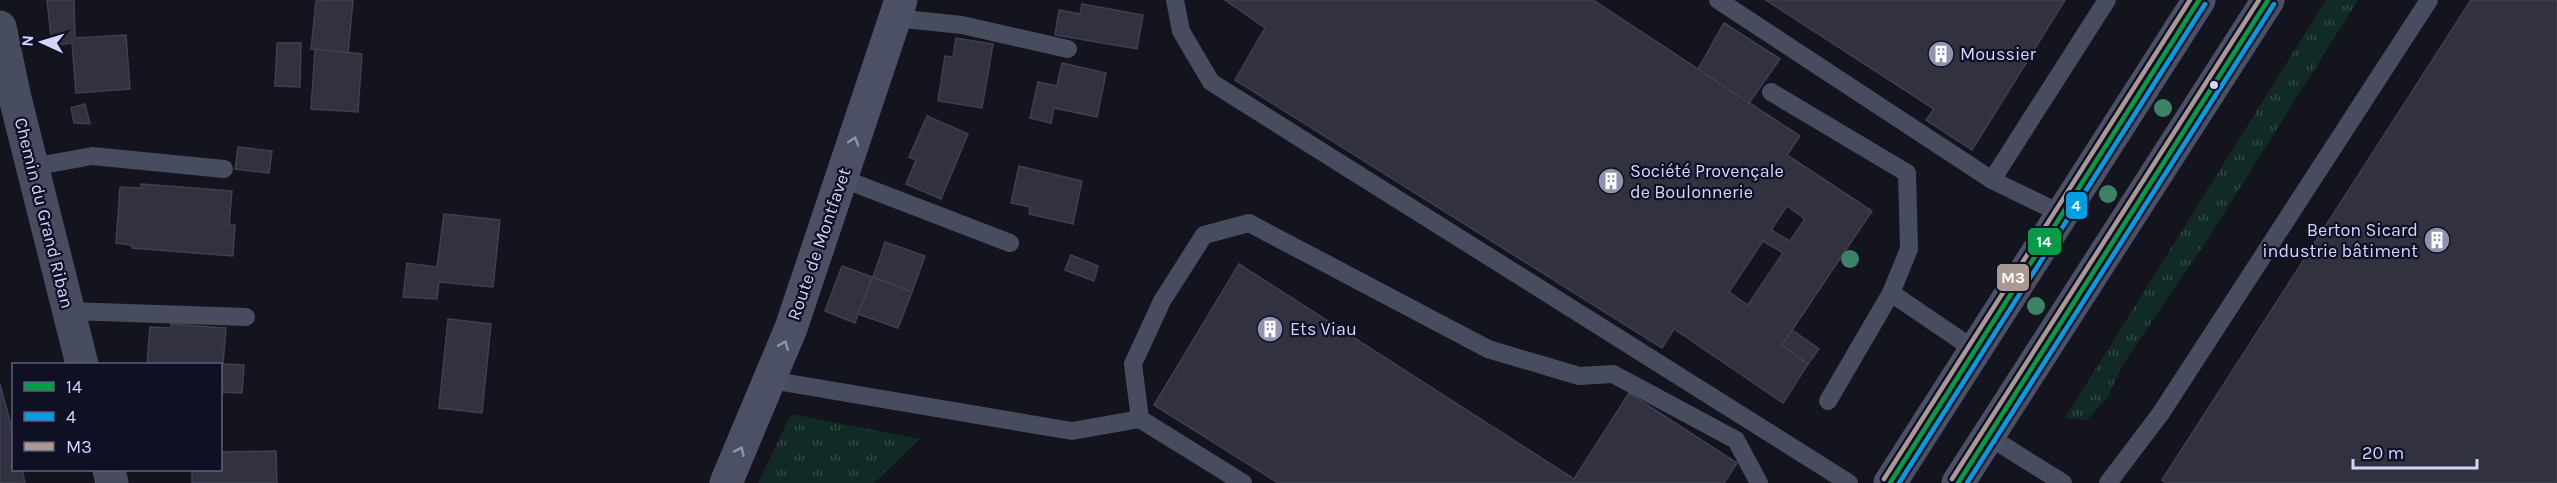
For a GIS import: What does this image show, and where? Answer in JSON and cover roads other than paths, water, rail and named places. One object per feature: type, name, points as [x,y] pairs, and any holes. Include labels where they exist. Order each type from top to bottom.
[{"type":"main road","points":[[1890,483],[2199,0]]},
{"type":"main road","points":[[1958,483],[2268,0]]},
{"type":"main road","name":"Route de Montfavet","points":[[726,483],[791,328],[898,9]]},
{"type":"street","name":"Chemin du Grand Riban","points":[[0,27],[8,99],[32,166],[82,363]]},
{"type":"lane","points":[[1175,0],[1181,31],[1211,82],[1849,483]]},
{"type":"lane","points":[[1718,0],[1992,180],[2062,214]]},
{"type":"lane","points":[[1992,180],[2107,0]]},
{"type":"lane","points":[[2108,483],[2161,413],[2429,0]]},
{"type":"lane","points":[[898,9],[1068,49]]},
{"type":"lane","points":[[1771,92],[1907,173],[1909,249],[1891,293],[1828,401]]},
{"type":"lane","points":[[32,166],[92,156],[224,169]]},
{"type":"lane","points":[[841,178],[1010,243]]},
{"type":"lane","points":[[1140,419],[1133,364],[1162,301],[1204,236],[1249,224],[1488,349],[1579,376],[1613,374],[1736,440],[1759,483]]},
{"type":"lane","points":[[1891,293],[1975,350]]},
{"type":"lane","points":[[69,311],[246,317]]},
{"type":"lane","points":[[770,380],[1072,431],[1140,419],[1243,483]]},
{"type":"lane","points":[[1988,436],[2063,483]]},
{"type":"place","name":"Moussier","points":[[1941,54]]},
{"type":"place","name":"Société Provençale de Boulonnerie","points":[[1611,181]]},
{"type":"place","name":"Berton Sicard industrie bâtiment","points":[[2437,240]]},
{"type":"place","name":"Ets Viau","points":[[1270,329]]}]
